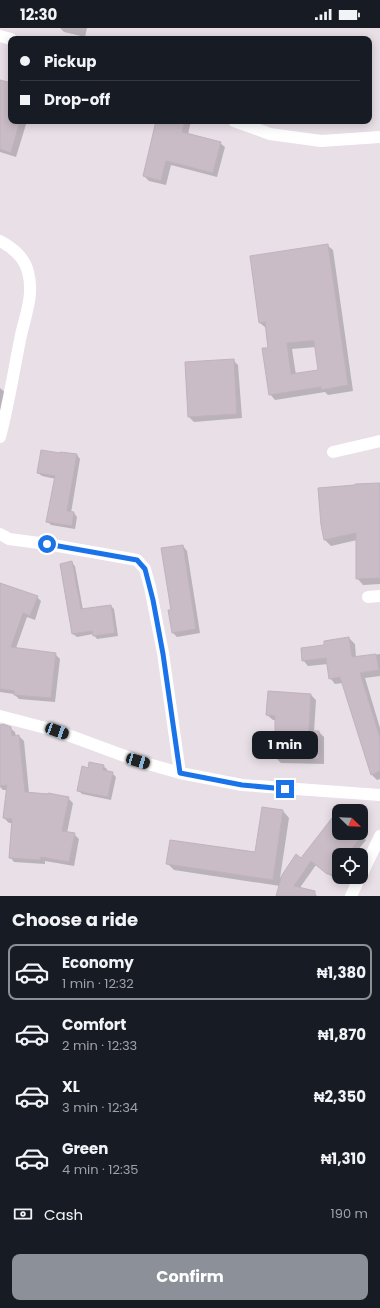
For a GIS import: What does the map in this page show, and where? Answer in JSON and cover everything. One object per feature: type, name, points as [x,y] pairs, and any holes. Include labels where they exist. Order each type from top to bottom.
[{"type":"street","points":[[242,124],[270,134],[321,141],[380,137]]},
{"type":"street","points":[[0,241],[20,255],[28,271],[31,296],[21,335],[0,437]]},
{"type":"street","points":[[333,452],[380,441]]},
{"type":"street","points":[[0,534],[9,538],[137,560],[145,569],[150,586],[163,654],[180,773]]},
{"type":"street","points":[[368,597],[380,596]]},
{"type":"street","points":[[0,716],[57,731],[138,761],[180,773],[242,785],[380,795]]},
{"type":"street","points":[[368,861],[380,836]]},
{"type":"street","points":[[351,896],[357,884]]},
{"type":"building","points":[[0,80],[8,82],[8,124],[19,124],[11,153],[0,149]]},
{"type":"building","points":[[155,124],[184,124],[182,132],[221,142],[213,173],[166,161],[161,181],[143,176]]},
{"type":"building","points":[[328,244],[348,385],[321,390],[321,387],[269,395],[262,348],[268,348],[265,322],[259,323],[250,256]],"holes":[[[314,341],[318,370],[291,374],[287,343]]]},
{"type":"building","points":[[234,359],[237,414],[188,417],[185,362]]},
{"type":"building","points":[[41,450],[77,454],[67,511],[74,512],[72,526],[46,522],[55,476],[37,473]]},
{"type":"building","points":[[380,483],[380,578],[356,579],[356,533],[324,540],[321,525],[318,488]]},
{"type":"building","points":[[183,545],[196,629],[172,633],[168,610],[171,610],[161,548]]},
{"type":"building","points":[[72,561],[81,609],[111,605],[115,633],[93,636],[92,631],[72,634],[60,564]]},
{"type":"building","points":[[0,583],[38,596],[30,616],[23,613],[11,647],[56,653],[51,698],[14,695],[14,691],[0,689]]},
{"type":"building","points":[[349,637],[352,657],[376,654],[379,670],[360,673],[380,738],[380,771],[371,775],[340,677],[329,679],[326,658],[302,661],[301,648],[324,645],[324,641]]},
{"type":"building","points":[[268,691],[311,694],[309,731],[319,731],[319,759],[275,758],[275,716],[266,715]]},
{"type":"building","points":[[3,724],[11,727],[12,736],[19,735],[25,792],[48,793],[69,797],[62,831],[75,833],[69,862],[41,857],[40,860],[9,858],[12,819],[3,818],[7,785],[0,786],[0,725]]},
{"type":"building","points":[[89,762],[104,765],[103,770],[113,772],[108,797],[77,791],[82,766],[88,768]]},
{"type":"building","points":[[262,807],[283,810],[273,880],[166,864],[170,840],[255,852]]},
{"type":"building","points":[[332,818],[332,840],[359,840],[352,848],[332,848],[332,874],[327,874],[311,861],[294,886],[315,891],[315,896],[276,896],[282,875],[296,854],[301,858]]},
{"type":"route","points":[[47,544],[137,560],[145,569],[150,586],[163,654],[180,773],[242,785],[285,789]]}]
